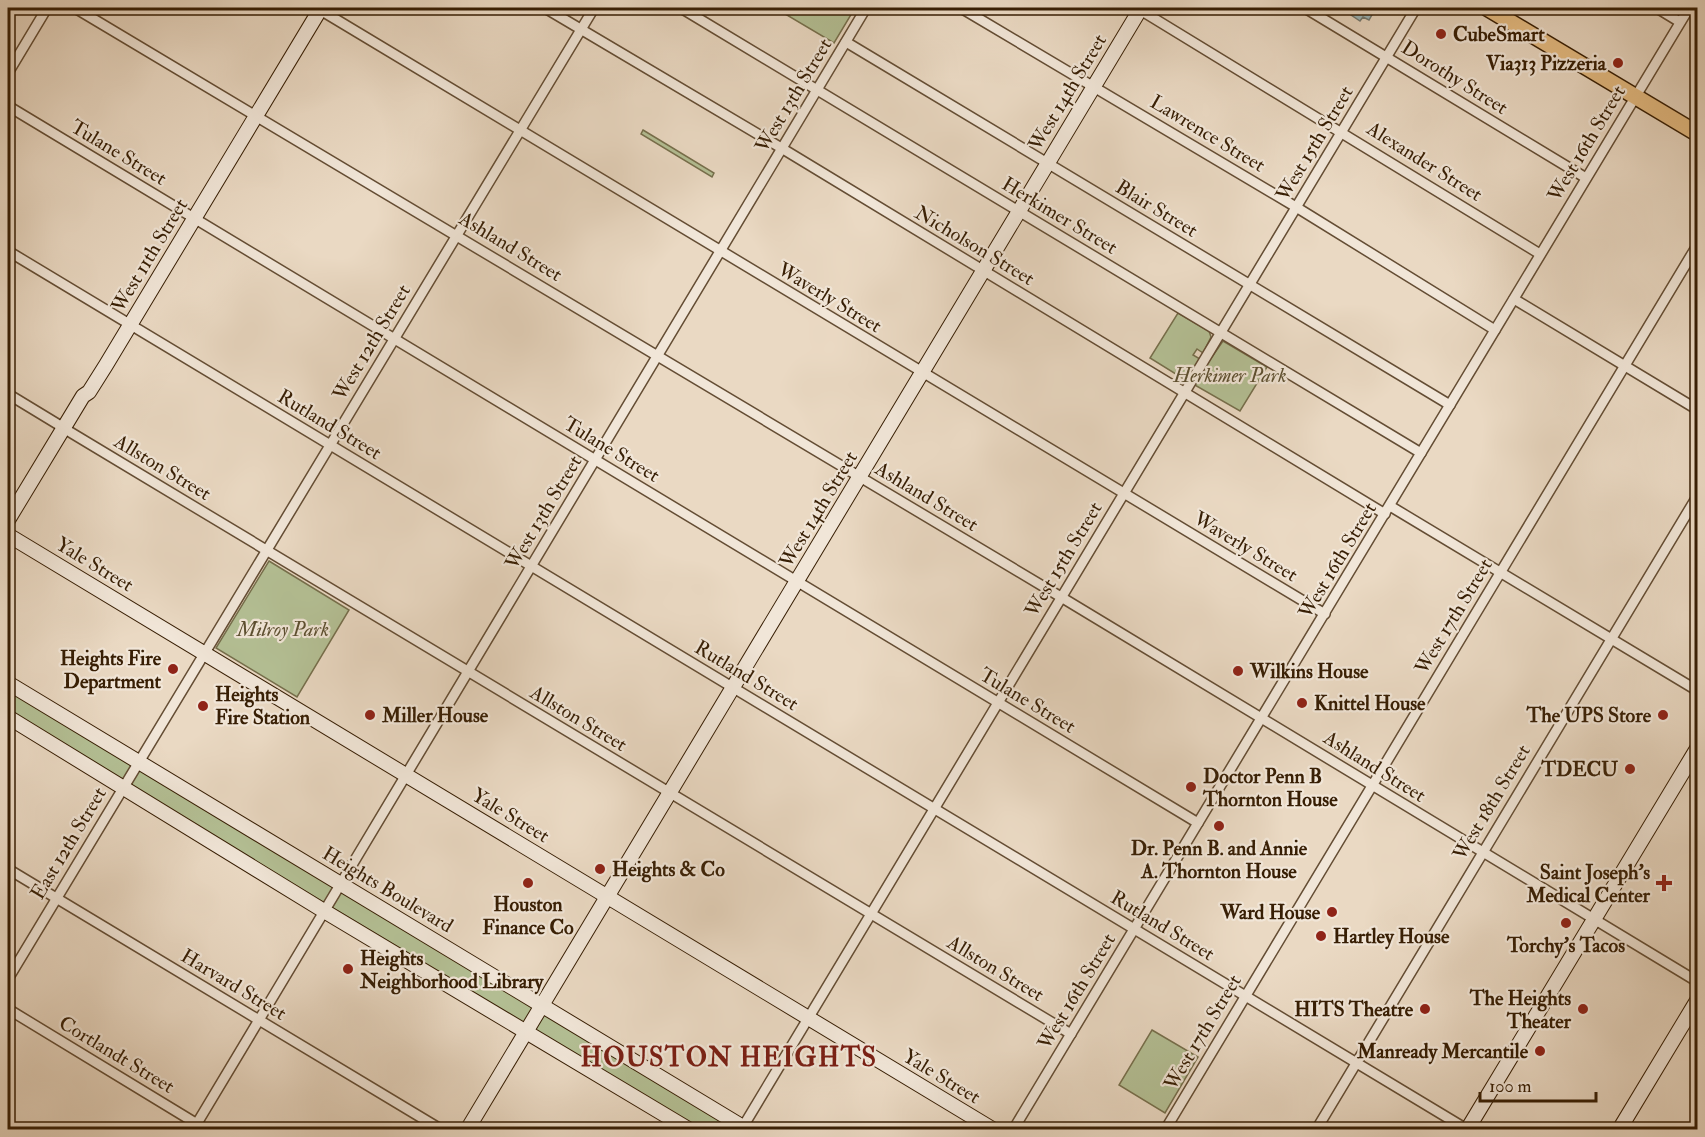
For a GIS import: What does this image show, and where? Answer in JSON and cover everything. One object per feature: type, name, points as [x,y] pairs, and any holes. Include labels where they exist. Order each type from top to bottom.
[{"type":"main road","name":"West 11th Street","points":[[8,520],[67,430],[83,396],[89,392],[131,323],[319,8]]},
{"type":"main road","name":"West 14th Street","points":[[467,1130],[671,794],[1139,8]]},
{"type":"main road","points":[[1487,8],[1698,134]]},
{"type":"main road","points":[[8,537],[40,483],[67,430]]},
{"type":"main road","name":"Yale Street","points":[[8,537],[205,652],[994,1130]]},
{"type":"main road","name":"Heights Boulevard","points":[[8,683],[744,1128]]},
{"type":"main road","points":[[8,717],[324,911],[690,1130]]},
{"type":"main road","points":[[1467,1129],[1698,747]]},
{"type":"main road","points":[[1619,1130],[1698,999]]},
{"type":"street","points":[[8,73],[47,8]]},
{"type":"street","name":"Ashland Street","points":[[75,8],[257,114],[1698,982]]},
{"type":"street","name":"Waverly Street","points":[[319,8],[720,252],[1325,614]]},
{"type":"street","name":"Nicholson Street","points":[[545,8],[783,149],[1184,393],[1501,572],[1698,691]]},
{"type":"street","name":"West 12th Street","points":[[123,787],[594,8]]},
{"type":"street","name":"Herkimer Street","points":[[681,8],[1421,453]]},
{"type":"street","name":"West 13th Street","points":[[195,1126],[866,8]]},
{"type":"street","name":"Lawrence Street","points":[[961,8],[1296,207],[1495,330]]},
{"type":"street","name":"Alexander Street","points":[[1139,8],[1540,254]]},
{"type":"street","name":"Dorothy Street","points":[[1305,8],[1586,178]]},
{"type":"street","name":"West 15th Street","points":[[744,1128],[807,1017],[1416,8]]},
{"type":"street","points":[[1657,8],[1680,22]]},
{"type":"street","name":"West 16th Street","points":[[1013,1130],[1263,719],[1689,8]]},
{"type":"street","name":"Blair Street","points":[[846,42],[1450,405]]},
{"type":"street","name":"Tulane Street","points":[[8,106],[1198,824]]},
{"type":"street","name":"West 17th Street","points":[[1165,1130],[1698,244]]},
{"type":"street","name":"Rutland Street","points":[[8,251],[1467,1129]]},
{"type":"street","points":[[1514,299],[1698,410]]},
{"type":"street","name":"Allston Street","points":[[8,394],[265,551],[1071,1034]]},
{"type":"street","name":"West 18th Street","points":[[1316,1130],[1698,495]]},
{"type":"street","name":"East 12th Street","points":[[8,979],[123,787]]},
{"type":"street","name":"Harvard Street","points":[[8,869],[442,1130]]},
{"type":"street","name":"Cortlandt Street","points":[[8,1009],[195,1126],[207,1130]]},
{"type":"green space","points":[[775,8],[855,8],[834,43]]},
{"type":"green space","points":[[643,130],[714,173],[712,177],[641,134]]},
{"type":"green space","points":[[1178,313],[1209,331],[1211,337],[1203,353],[1197,349],[1193,355],[1200,359],[1187,381],[1150,358]]},
{"type":"green space","name":"Herkimer Park","points":[[1223,341],[1267,367],[1240,411],[1193,384]]},
{"type":"green space","name":"Milroy Park","points":[[269,561],[349,610],[297,697],[216,648]]},
{"type":"green space","points":[[8,689],[740,1129],[699,1129],[8,712]]},
{"type":"green space","points":[[1152,1030],[1198,1057],[1165,1113],[1119,1085]]},
{"type":"water","points":[[1348,8],[1365,8],[1373,13],[1369,20],[1363,17],[1360,21],[1351,15],[1353,11]]},
{"type":"place","name":"CubeSmart","points":[[1441,34]]},
{"type":"place","name":"Via313 Pizzeria","points":[[1618,63]]},
{"type":"place","name":"Heights Fire Department","points":[[173,669]]},
{"type":"place","name":"Wilkins House","points":[[1238,671]]},
{"type":"place","name":"Knittel House","points":[[1302,703]]},
{"type":"place","name":"Heights Fire Station","points":[[203,706]]},
{"type":"place","name":"Miller House","points":[[370,715]]},
{"type":"place","name":"The UPS Store","points":[[1663,715]]},
{"type":"place","name":"TDECU","points":[[1630,769]]},
{"type":"place","name":"Doctor Penn B Thornton House","points":[[1191,787]]},
{"type":"place","name":"Dr. Penn B. and Annie A. Thornton House","points":[[1219,826]]},
{"type":"place","name":"Heights & Co","points":[[600,869]]},
{"type":"place","name":"Houston Finance Co","points":[[528,883]]},
{"type":"place","name":"Saint Joseph's Medical Center","points":[[1664,883]]},
{"type":"place","name":"Ward House","points":[[1332,912]]},
{"type":"place","name":"Torchy's Tacos","points":[[1566,923]]},
{"type":"place","name":"Hartley House","points":[[1321,936]]},
{"type":"place","name":"Heights Neighborhood Library","points":[[348,969]]},
{"type":"place","name":"HITS Theatre","points":[[1425,1009]]},
{"type":"place","name":"The Heights Theater","points":[[1583,1009]]},
{"type":"place","name":"Manready Mercantile","points":[[1540,1051]]},
{"type":"district","name":"HOUSTON HEIGHTS","points":[[729,1057]]}]
